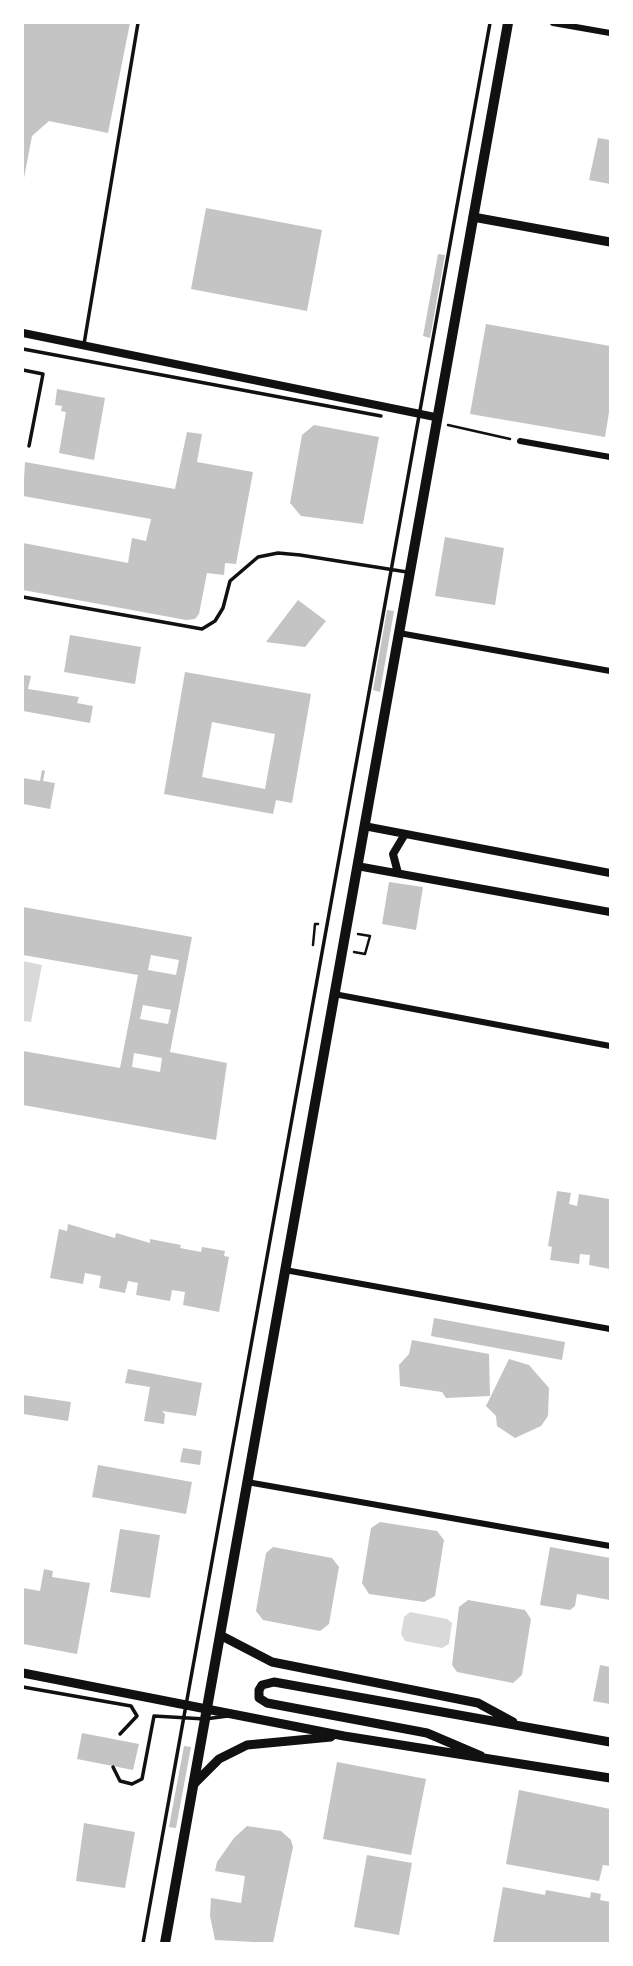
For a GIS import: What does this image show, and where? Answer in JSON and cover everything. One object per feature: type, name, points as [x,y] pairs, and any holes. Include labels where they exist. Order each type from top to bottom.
[{"type":"main road","points":[[165,1943],[435,417],[508,23]]},
{"type":"main road","points":[[473,217],[610,242]]},
{"type":"main road","points":[[220,1635],[272,1662],[478,1703],[521,1726]]},
{"type":"main road","points":[[23,1673],[206,1715],[233,1716],[610,1778]]},
{"type":"main road","points":[[481,1756],[427,1733],[267,1703],[259,1698],[259,1690],[268,1682],[295,1685],[610,1742]]},
{"type":"main road","points":[[193,1785],[219,1759],[247,1745],[344,1736]]},
{"type":"street","points":[[553,23],[610,33]]},
{"type":"street","points":[[23,333],[435,417]]},
{"type":"street","points":[[520,441],[610,457]]},
{"type":"street","points":[[398,633],[610,671]]},
{"type":"street","points":[[364,826],[610,873]]},
{"type":"street","points":[[398,873],[393,854],[405,834]]},
{"type":"street","points":[[356,866],[610,912]]},
{"type":"street","points":[[334,995],[610,1046]]},
{"type":"street","points":[[285,1270],[610,1329]]},
{"type":"street","points":[[247,1482],[610,1546]]},
{"type":"lane","points":[[84,344],[138,23]]},
{"type":"lane","points":[[143,1943],[490,23]]},
{"type":"lane","points":[[23,349],[381,416]]},
{"type":"lane","points":[[23,370],[43,374],[29,446]]},
{"type":"lane","points":[[23,597],[202,629],[215,621],[223,608],[230,581],[258,557],[278,553],[409,572]]},
{"type":"lane","points":[[23,1687],[131,1706],[137,1716],[120,1734]]},
{"type":"lane","points":[[113,1768],[120,1781],[132,1784],[142,1779],[154,1716],[184,1710]]},
{"type":"path","points":[[435,417],[452,428],[520,441]]},
{"type":"path","points":[[312,945],[315,924]]},
{"type":"path","points":[[365,954],[370,936]]},
{"type":"shaded area","points":[[23,961],[42,965],[31,1022],[23,1021]]},
{"type":"shaded area","points":[[410,1612],[447,1619],[452,1623],[449,1644],[442,1648],[405,1641],[401,1634],[404,1617]]},
{"type":"building","points":[[23,23],[130,23],[108,133],[49,121],[32,136],[24,178]]},
{"type":"building","points":[[598,138],[610,140],[610,184],[589,180]]},
{"type":"building","points":[[206,208],[322,230],[307,311],[191,289]]},
{"type":"building","points":[[438,254],[445,255],[430,338],[423,336]]},
{"type":"building","points":[[486,324],[610,346],[610,406],[605,437],[470,414]]},
{"type":"building","points":[[57,389],[105,398],[94,460],[59,453],[66,412],[61,411],[62,406],[55,405]]},
{"type":"building","points":[[314,425],[379,437],[363,524],[301,516],[290,503],[302,435]]},
{"type":"building","points":[[187,432],[202,434],[197,462],[253,472],[236,564],[225,563],[224,575],[207,573],[199,614],[195,619],[186,620],[23,590],[23,543],[128,563],[132,538],[146,541],[151,519],[23,496],[25,462],[175,489]]},
{"type":"building","points":[[445,537],[504,548],[495,605],[435,596]]},
{"type":"building","points":[[298,600],[326,621],[305,647],[266,642]]},
{"type":"building","points":[[387,610],[394,611],[380,692],[373,690]]},
{"type":"building","points":[[70,635],[141,647],[135,684],[64,672]]},
{"type":"building","points":[[185,672],[311,694],[292,803],[276,800],[273,814],[164,794]],"holes":[[[212,722],[275,734],[265,789],[202,777]]]},
{"type":"building","points":[[23,675],[31,676],[28,689],[79,697],[77,703],[93,706],[90,723],[23,711]]},
{"type":"building","points":[[42,770],[45,771],[43,781],[55,783],[50,809],[23,804],[23,778],[40,781]]},
{"type":"building","points":[[389,882],[423,887],[416,930],[382,924]]},
{"type":"building","points":[[23,907],[192,937],[170,1052],[227,1063],[216,1140],[23,1105],[23,1051],[120,1068],[138,975],[23,955]],"holes":[[[151,955],[179,960],[176,975],[148,970]],[[143,1005],[171,1010],[168,1024],[140,1019]],[[134,1053],[162,1058],[160,1072],[132,1067]]]},
{"type":"building","points":[[557,1191],[571,1193],[569,1204],[577,1206],[579,1194],[609,1199],[610,1269],[589,1265],[590,1255],[580,1254],[579,1264],[550,1260],[552,1247],[548,1246]]},
{"type":"building","points":[[68,1224],[115,1238],[116,1233],[150,1243],[150,1239],[181,1245],[180,1248],[201,1252],[202,1247],[225,1251],[224,1256],[229,1257],[219,1312],[183,1305],[185,1292],[172,1290],[170,1301],[136,1295],[138,1283],[128,1281],[125,1293],[99,1288],[101,1276],[85,1273],[83,1284],[50,1278],[59,1229],[67,1231]]},
{"type":"building","points":[[434,1318],[565,1342],[562,1360],[431,1336]]},
{"type":"building","points":[[412,1340],[489,1354],[490,1396],[446,1398],[442,1392],[400,1386],[399,1365],[409,1354]]},
{"type":"building","points":[[509,1359],[529,1365],[549,1388],[548,1416],[541,1426],[515,1438],[497,1426],[496,1416],[486,1406]]},
{"type":"building","points":[[128,1369],[202,1383],[196,1416],[162,1411],[165,1414],[164,1424],[144,1421],[150,1387],[125,1383]]},
{"type":"building","points":[[23,1395],[71,1402],[68,1421],[23,1414]]},
{"type":"building","points":[[183,1448],[202,1451],[200,1465],[180,1462]]},
{"type":"building","points":[[98,1465],[192,1482],[186,1514],[92,1497]]},
{"type":"building","points":[[380,1522],[437,1531],[444,1540],[435,1596],[424,1602],[369,1594],[362,1583],[371,1528]]},
{"type":"building","points":[[120,1529],[160,1535],[150,1598],[110,1592]]},
{"type":"building","points":[[273,1547],[332,1558],[339,1567],[329,1624],[320,1631],[263,1620],[256,1611],[266,1553]]},
{"type":"building","points":[[550,1547],[610,1558],[610,1600],[577,1594],[575,1606],[570,1610],[540,1605]]},
{"type":"building","points":[[44,1569],[53,1571],[52,1577],[90,1583],[77,1654],[23,1644],[23,1588],[40,1591]]},
{"type":"building","points":[[468,1600],[525,1610],[531,1619],[522,1675],[513,1683],[457,1672],[452,1665],[459,1607]]},
{"type":"building","points":[[600,1665],[610,1667],[610,1704],[593,1701]]},
{"type":"building","points":[[82,1733],[139,1744],[133,1770],[77,1759]]},
{"type":"building","points":[[184,1746],[191,1747],[176,1828],[169,1827]]},
{"type":"building","points":[[337,1762],[426,1779],[411,1855],[323,1839]]},
{"type":"building","points":[[519,1790],[610,1809],[610,1866],[603,1865],[599,1881],[506,1864]]},
{"type":"building","points":[[84,1823],[135,1832],[125,1888],[76,1881]]},
{"type":"building","points":[[247,1826],[281,1831],[291,1840],[293,1847],[273,1943],[215,1940],[210,1916],[211,1898],[241,1903],[245,1876],[215,1871],[217,1862],[234,1838]]},
{"type":"building","points":[[367,1855],[412,1863],[399,1935],[354,1927]]},
{"type":"building","points":[[503,1887],[545,1895],[546,1890],[590,1898],[591,1892],[601,1894],[600,1900],[610,1902],[610,1943],[493,1943]]}]
